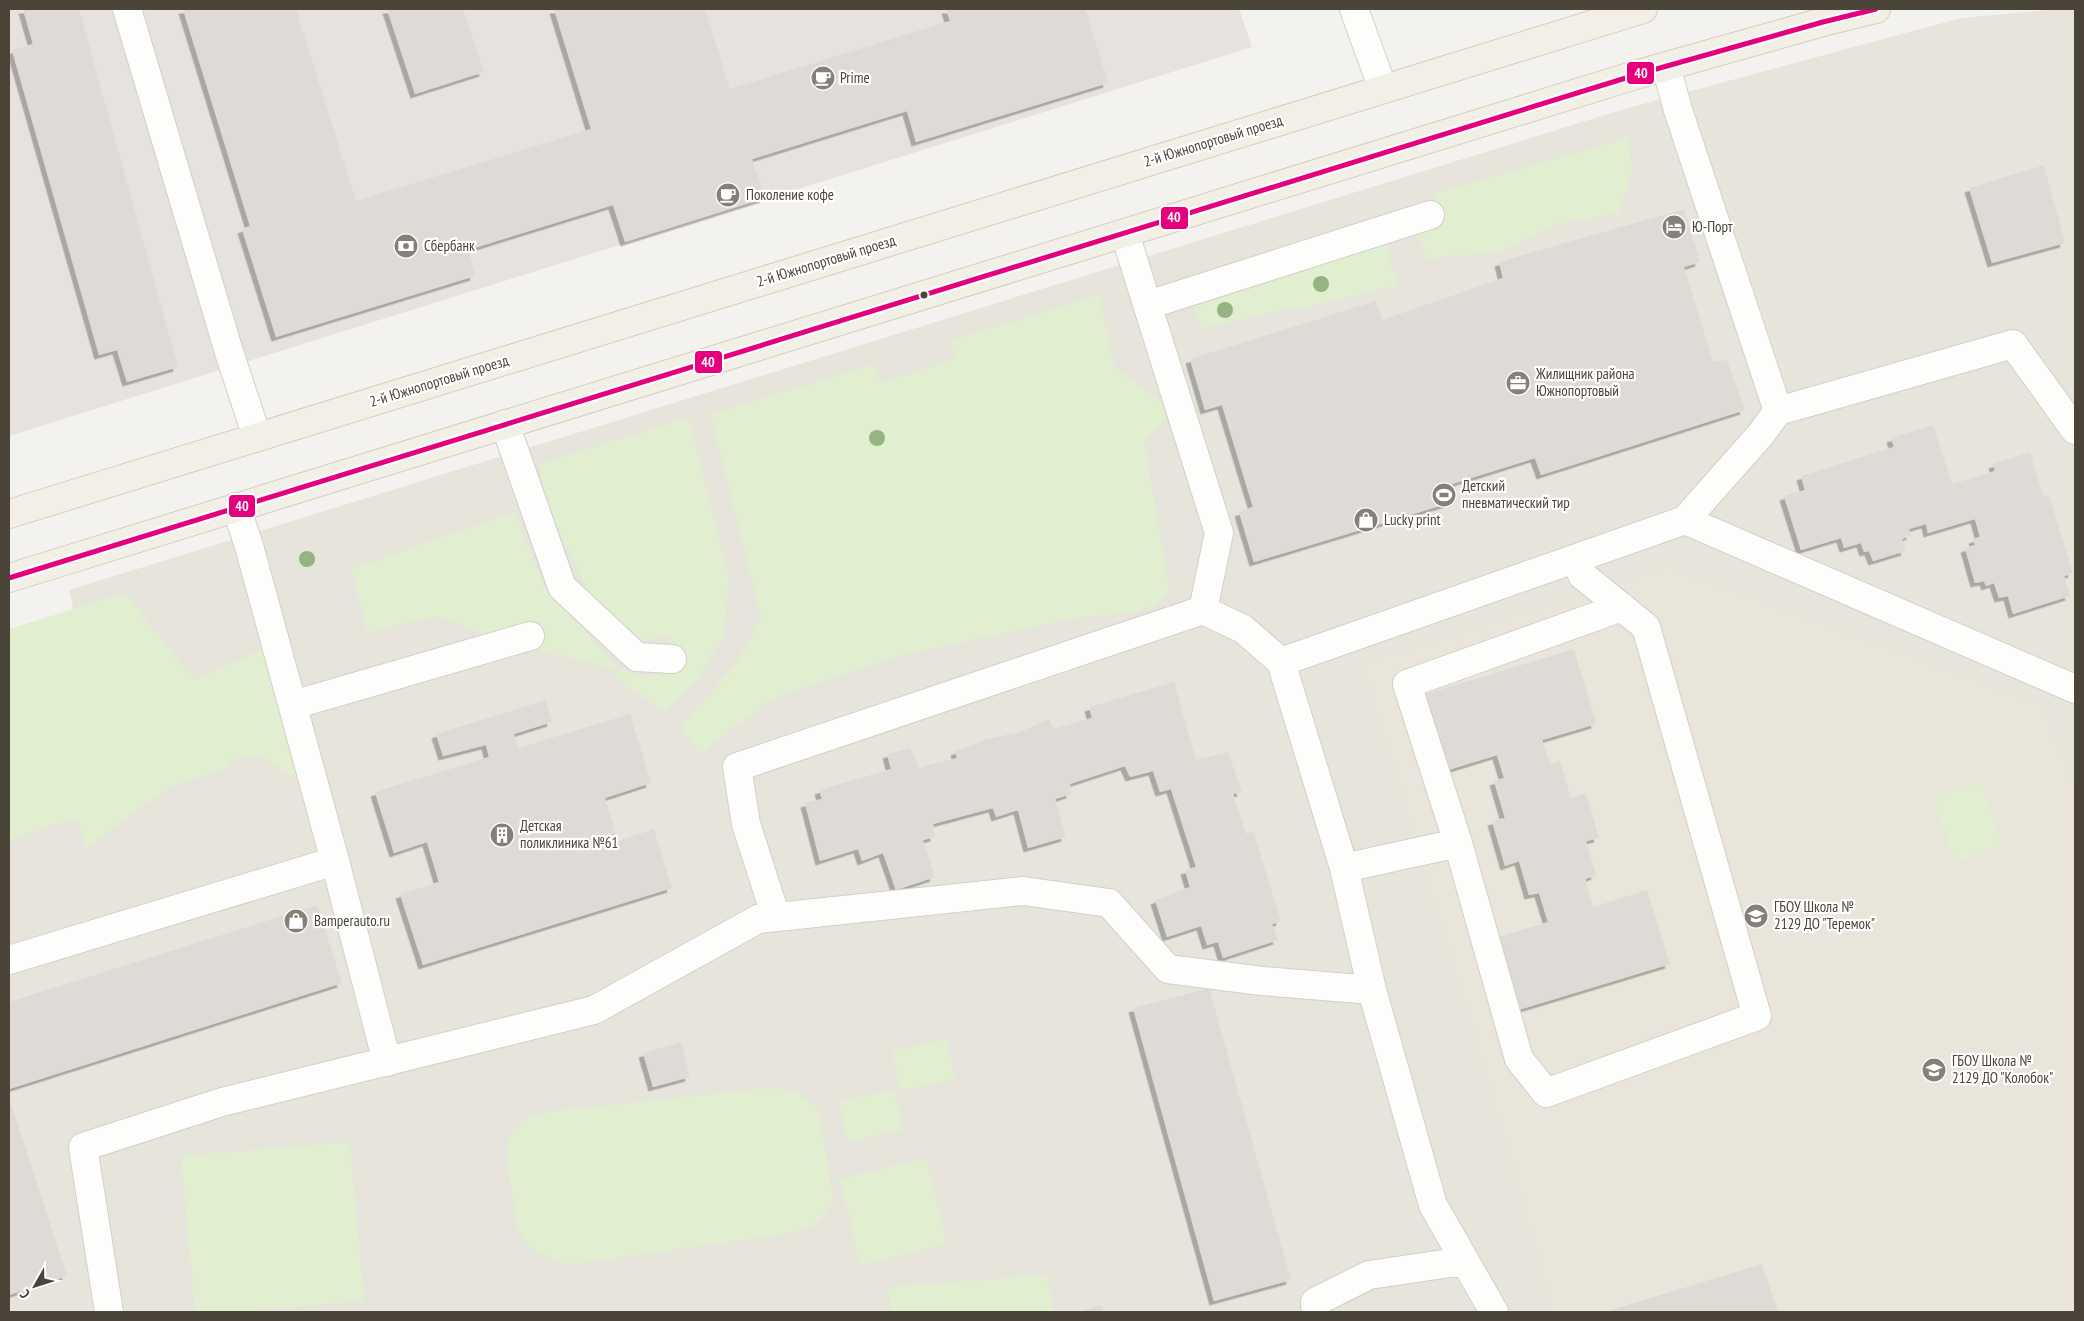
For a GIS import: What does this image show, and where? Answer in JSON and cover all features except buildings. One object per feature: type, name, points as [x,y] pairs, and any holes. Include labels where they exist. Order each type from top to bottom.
[{"type":"main road","name":"2-й Южнопортовый проезд","points":[[9,514],[1383,88],[1598,15],[1643,9]]},
{"type":"main road","points":[[9,578],[1666,66],[1876,9]]},
{"type":"lane","points":[[127,9],[229,352],[257,437]]},
{"type":"lane","points":[[1354,9],[1383,88]]},
{"type":"lane","points":[[1666,66],[1678,110],[1778,411]]},
{"type":"lane","points":[[1148,305],[1430,215]]},
{"type":"lane","points":[[1125,234],[1218,533],[1203,610]]},
{"type":"lane","points":[[1281,662],[1685,520],[1761,434],[1778,411],[2013,344],[2075,430]]},
{"type":"lane","points":[[505,424],[562,587],[637,657],[672,659]]},
{"type":"lane","points":[[236,508],[249,546],[336,861],[387,1062]]},
{"type":"lane","points":[[1685,520],[2075,688]]},
{"type":"lane","points":[[1582,574],[1622,607],[1646,627],[1756,1016],[1546,1093],[1519,1059],[1458,844],[1407,684],[1622,607]]},
{"type":"lane","points":[[776,917],[746,824],[737,767],[1203,610],[1243,629],[1281,662],[1344,868],[1372,990],[1433,1205],[1494,1312]]},
{"type":"lane","points":[[293,705],[530,636]]},
{"type":"lane","points":[[1344,868],[1458,844]]},
{"type":"lane","points":[[9,960],[336,861]]},
{"type":"lane","points":[[109,1312],[83,1147],[222,1102],[594,1010],[758,919],[1023,891],[1109,903],[1168,969],[1262,981],[1372,990]]},
{"type":"lane","points":[[1316,1312],[1315,1302],[1369,1275],[1464,1261]]},
{"type":"shaded area","points":[[9,9],[1239,9],[1252,47],[9,436]]},
{"type":"shaded area","points":[[2075,9],[2075,1312],[9,1312],[9,787],[106,755],[69,590],[1621,110],[1961,18]]},
{"type":"shaded area","name":"ГБОУ Школа № 2129 ДО \"Теремок\"","points":[[1668,567],[2044,705],[2075,792],[2075,1309],[2073,1312],[1552,1312],[1511,1160],[1362,663]]},
{"type":"green space","points":[[1628,138],[1632,169],[1620,213],[1559,224],[1494,254],[1455,255],[1427,260],[1418,231],[1441,219],[1433,194]]},
{"type":"green space","points":[[1385,242],[1398,285],[1301,309],[1299,306],[1203,328],[1193,305]]},
{"type":"green space","points":[[1099,295],[1114,366],[1174,412],[1144,441],[1170,592],[1149,610],[1071,619],[899,656],[775,697],[701,753],[681,727],[737,662],[761,617],[711,414],[872,365],[882,383],[955,359],[952,340]]},
{"type":"green space","points":[[688,417],[729,578],[724,635],[698,679],[664,712],[613,676],[620,670],[643,676],[679,670],[668,636],[641,641],[587,590],[550,510],[538,465]]},
{"type":"green space","points":[[514,512],[545,588],[620,670],[507,643],[439,616],[367,632],[352,569]]},
{"type":"green space","points":[[125,593],[194,680],[261,650],[277,680],[310,790],[261,755],[228,760],[229,767],[169,787],[86,848],[77,817],[9,840],[9,629]]},
{"type":"green space","points":[[1981,781],[2002,846],[1955,862],[1933,797]]},
{"type":"green space","points":[[947,1039],[955,1079],[900,1091],[892,1051]]},
{"type":"green space","points":[[779,1087],[802,1096],[820,1115],[833,1199],[824,1216],[810,1227],[798,1232],[568,1265],[554,1260],[533,1248],[519,1230],[515,1216],[507,1153],[512,1133],[519,1125],[530,1118],[545,1112]]},
{"type":"green space","points":[[894,1090],[903,1130],[848,1142],[839,1102]]},
{"type":"green space","points":[[350,1142],[364,1301],[234,1312],[195,1312],[181,1156]]},
{"type":"green space","points":[[926,1158],[947,1244],[860,1265],[840,1179]]},
{"type":"green space","points":[[1047,1275],[1053,1312],[891,1312],[888,1287]]},
{"type":"transit line","name":"40","points":[[9,578],[1642,73],[1876,9]]},
{"type":"place","name":"Prime","points":[[823,78]]},
{"type":"place","name":"Поколение кофе","points":[[728,195]]},
{"type":"place","name":"Ю-Порт","points":[[1674,227]]},
{"type":"place","name":"Сбербанк","points":[[406,246]]},
{"type":"place","name":"Жилищник района Южнопортовый","points":[[1518,383]]},
{"type":"place","name":"Детский пневматический тир","points":[[1444,495]]},
{"type":"place","name":"Lucky print","points":[[1366,520]]},
{"type":"place","name":"Детская поликлиника №61","points":[[502,835]]},
{"type":"place","name":"ГБОУ Школа № 2129 ДО \"Теремок\"","points":[[1756,916]]},
{"type":"place","name":"Bamperauto.ru","points":[[296,921]]},
{"type":"place","name":"ГБОУ Школа № 2129 ДО \"Колобок\"","points":[[1934,1070]]}]
